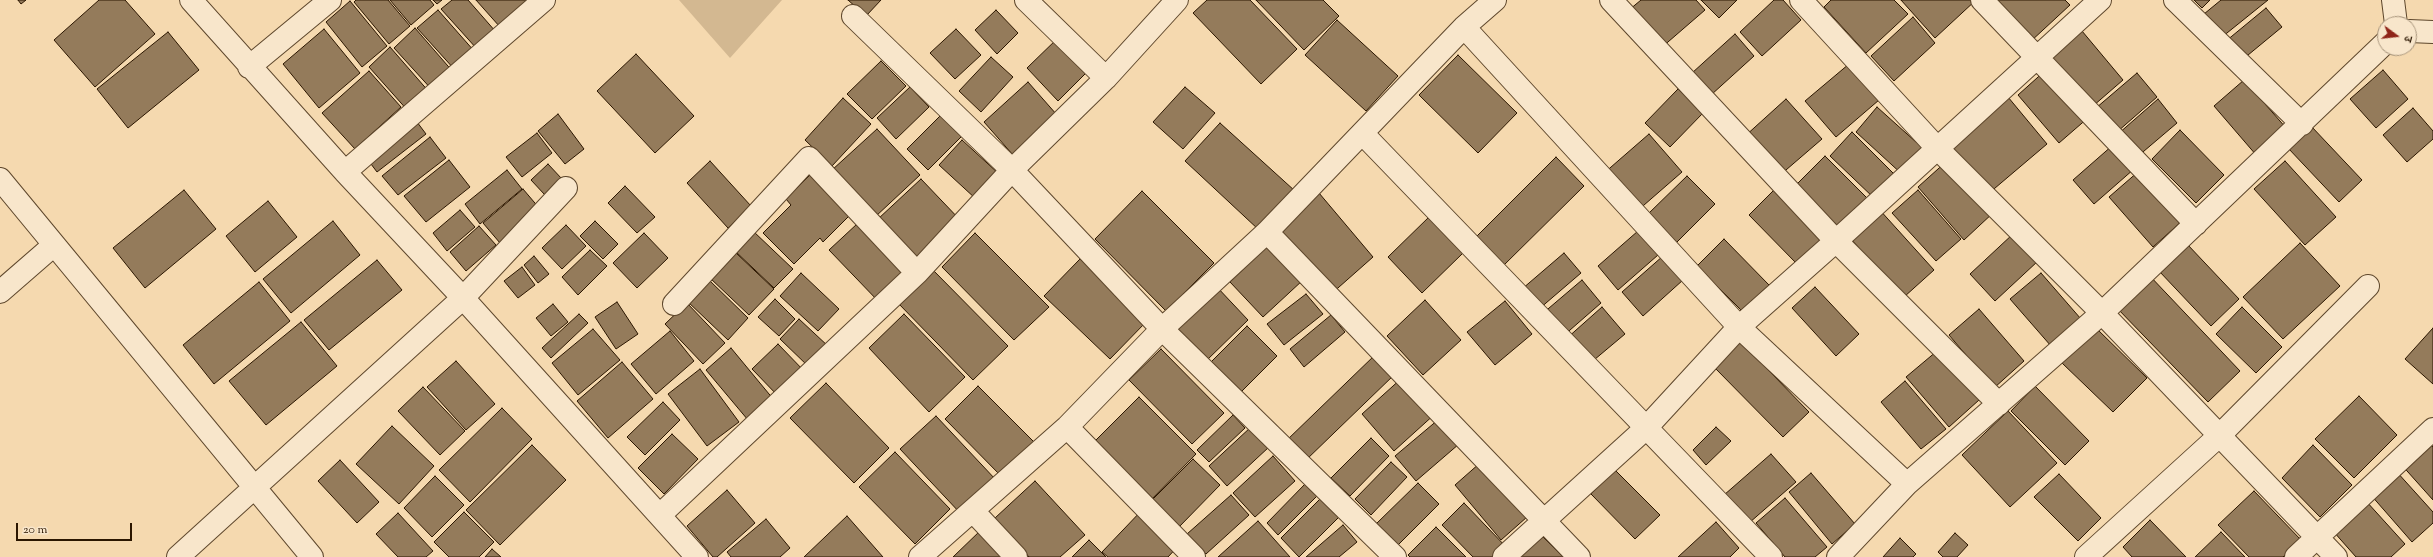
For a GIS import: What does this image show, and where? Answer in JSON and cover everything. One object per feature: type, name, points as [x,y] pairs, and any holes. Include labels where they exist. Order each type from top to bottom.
[{"type":"street","points":[[191,0],[249,67],[462,298],[697,557]]},
{"type":"street","points":[[249,67],[330,0]]},
{"type":"street","points":[[345,172],[544,0]]},
{"type":"street","points":[[1026,0],[1106,78]]},
{"type":"street","points":[[660,515],[917,274],[1012,170],[1106,78],[1176,0]]},
{"type":"street","points":[[920,557],[1067,427],[1162,329],[1267,232],[1363,134],[1464,27],[1495,0]]},
{"type":"street","points":[[1611,0],[1836,241],[1999,404]]},
{"type":"street","points":[[1801,0],[1938,149],[2102,313],[2318,536],[2336,557]]},
{"type":"street","points":[[1982,0],[2196,224]]},
{"type":"street","points":[[1504,557],[1646,429],[1739,327],[1938,149],[2100,0]]},
{"type":"street","points":[[2176,0],[2302,124]]},
{"type":"street","points":[[2393,0],[2395,16]]},
{"type":"street","points":[[853,16],[1012,170],[1162,329],[1395,557]]},
{"type":"street","points":[[1464,27],[1739,327],[1907,484]]},
{"type":"street","points":[[2417,31],[2433,32]]},
{"type":"street","points":[[1838,557],[1907,484],[2102,313],[2302,124],[2377,51]]},
{"type":"street","points":[[1363,134],[1771,557]]},
{"type":"street","points":[[674,304],[809,158],[917,274]]},
{"type":"street","points":[[0,179],[253,488],[312,557]]},
{"type":"street","points":[[178,557],[462,298],[566,188]]},
{"type":"street","points":[[1267,232],[1580,557]]},
{"type":"street","points":[[0,292],[54,245]]},
{"type":"street","points":[[2086,557],[2220,435],[2368,286]]},
{"type":"street","points":[[1067,427],[1194,557]]},
{"type":"street","points":[[2296,557],[2433,429]]},
{"type":"street","points":[[972,511],[1016,557]]},
{"type":"shaded area","points":[[679,0],[782,0],[730,58]]},
{"type":"building","points":[[18,0],[26,0],[21,4]]},
{"type":"building","points":[[99,0],[125,0],[155,34],[95,87],[54,40]]},
{"type":"building","points":[[356,0],[388,0],[410,26],[389,44],[354,2]]},
{"type":"building","points":[[390,0],[430,0],[434,5],[411,25]]},
{"type":"building","points":[[433,0],[442,0],[437,4]]},
{"type":"building","points":[[452,0],[468,0],[496,32],[477,49],[441,9]]},
{"type":"building","points":[[476,0],[530,0],[500,27]]},
{"type":"building","points":[[848,0],[881,0],[866,16]]},
{"type":"building","points":[[1207,0],[1250,0],[1297,49],[1261,84],[1193,13]]},
{"type":"building","points":[[1256,0],[1323,0],[1339,16],[1304,50]]},
{"type":"building","points":[[1641,0],[1696,0],[1705,10],[1661,48],[1629,10]]},
{"type":"building","points":[[1701,0],[1737,0],[1719,18]]},
{"type":"building","points":[[1774,0],[1783,0],[1801,20],[1762,56],[1740,32]]},
{"type":"building","points":[[1831,0],[1894,0],[1908,14],[1866,53],[1824,7]]},
{"type":"building","points":[[1901,0],[1976,0],[1935,38]]},
{"type":"building","points":[[1991,0],[2065,0],[2070,5],[2030,42]]},
{"type":"building","points":[[2194,0],[2210,0],[2202,8]]},
{"type":"building","points":[[2221,0],[2268,0],[2222,37],[2204,14]]},
{"type":"building","points":[[350,1],[387,46],[362,67],[326,22]]},
{"type":"building","points":[[2266,8],[2282,27],[2242,60],[2226,41]]},
{"type":"building","points":[[438,10],[475,52],[455,70],[417,28]]},
{"type":"building","points":[[996,10],[1018,33],[997,54],[975,30]]},
{"type":"building","points":[[1913,17],[1935,43],[1894,81],[1871,56]]},
{"type":"building","points":[[1337,20],[1398,76],[1366,111],[1305,55]]},
{"type":"building","points":[[415,28],[454,73],[434,92],[394,48]]},
{"type":"building","points":[[324,29],[360,73],[319,108],[283,64]]},
{"type":"building","points":[[956,29],[981,55],[955,79],[930,53]]},
{"type":"building","points":[[2082,31],[2123,80],[2093,106],[2051,57]]},
{"type":"building","points":[[168,32],[199,70],[128,128],[97,89]]},
{"type":"building","points":[[1735,34],[1754,56],[1711,95],[1692,73]]},
{"type":"building","points":[[1060,36],[1091,68],[1058,101],[1027,68]]},
{"type":"building","points":[[390,47],[430,93],[409,112],[369,67]]},
{"type":"building","points":[[636,54],[694,116],[655,153],[597,91]]},
{"type":"building","points":[[1458,55],[1517,113],[1478,153],[1419,95]]},
{"type":"building","points":[[991,57],[1013,77],[981,112],[959,91]]},
{"type":"building","points":[[881,61],[906,86],[872,119],[847,94]]},
{"type":"building","points":[[1849,64],[1879,100],[1836,137],[1805,101]]},
{"type":"building","points":[[2047,69],[2089,117],[2059,143],[2018,95]]},
{"type":"building","points":[[2383,70],[2408,99],[2376,128],[2350,99]]},
{"type":"building","points":[[369,71],[401,107],[355,149],[322,113]]},
{"type":"building","points":[[2137,73],[2157,97],[2117,132],[2096,108]]},
{"type":"building","points":[[2244,80],[2287,129],[2257,156],[2214,106]]},
{"type":"building","points":[[1028,82],[1057,115],[1013,155],[984,122]]},
{"type":"building","points":[[910,87],[929,107],[896,139],[877,118]]},
{"type":"building","points":[[1185,87],[1215,113],[1183,149],[1153,122]]},
{"type":"building","points":[[1678,89],[1703,113],[1670,147],[1645,123]]},
{"type":"building","points":[[2008,97],[2047,144],[1988,194],[1948,147]]},
{"type":"building","points":[[843,98],[871,124],[832,166],[805,140]]},
{"type":"building","points":[[1786,99],[1822,139],[1779,176],[1744,137]]},
{"type":"building","points":[[2158,99],[2177,123],[2137,157],[2118,134]]},
{"type":"building","points":[[1877,107],[1926,151],[1904,176],[1856,132]]},
{"type":"building","points":[[2413,108],[2433,131],[2433,139],[2407,162],[2383,135]]},
{"type":"building","points":[[558,114],[584,149],[565,164],[538,131]]},
{"type":"building","points":[[941,115],[962,136],[928,170],[907,149]]},
{"type":"building","points":[[417,122],[426,134],[377,172],[368,160]]},
{"type":"building","points":[[1220,123],[1295,191],[1259,230],[1185,161]]},
{"type":"building","points":[[2311,126],[2362,180],[2339,202],[2288,148]]},
{"type":"building","points":[[877,129],[920,175],[875,217],[832,170]]},
{"type":"building","points":[[2180,130],[2224,175],[2196,203],[2152,159]]},
{"type":"building","points":[[1852,132],[1898,178],[1875,199],[1830,156]]},
{"type":"building","points":[[537,133],[552,153],[522,177],[506,157]]},
{"type":"building","points":[[1649,134],[1682,172],[1636,212],[1603,174]]},
{"type":"building","points":[[430,137],[446,158],[398,195],[382,176]]},
{"type":"building","points":[[962,140],[999,174],[976,199],[939,165]]},
{"type":"building","points":[[2113,145],[2134,169],[2094,204],[2073,180]]},
{"type":"building","points":[[1825,156],[1873,204],[1844,232],[1796,185]]},
{"type":"building","points":[[1556,157],[1584,186],[1502,267],[1474,239]]},
{"type":"building","points":[[449,160],[470,187],[426,222],[404,196]]},
{"type":"building","points":[[1948,160],[1994,212],[1964,240],[1918,187]]},
{"type":"building","points":[[710,161],[751,206],[728,228],[687,183]]},
{"type":"building","points":[[2285,161],[2336,217],[2305,245],[2254,189]]},
{"type":"building","points":[[548,164],[562,179],[545,195],[531,180]]},
{"type":"building","points":[[507,170],[522,189],[480,224],[465,204]]},
{"type":"building","points":[[814,171],[853,212],[823,242],[820,238],[794,264],[763,233],[791,205],[786,199]]},
{"type":"building","points":[[2139,171],[2182,221],[2153,247],[2109,197]]},
{"type":"building","points":[[1687,176],[1715,204],[1675,244],[1647,215]]},
{"type":"building","points":[[921,179],[962,222],[920,263],[878,219]]},
{"type":"building","points":[[625,186],[655,217],[637,233],[608,203]]},
{"type":"building","points":[[523,189],[540,209],[500,243],[483,223]]},
{"type":"building","points":[[1775,189],[1823,239],[1797,264],[1749,215]]},
{"type":"building","points":[[184,190],[216,229],[145,288],[113,248]]},
{"type":"building","points":[[1918,190],[1961,239],[1936,261],[1892,213]]},
{"type":"building","points":[[1142,191],[1214,263],[1166,311],[1095,239]]},
{"type":"building","points":[[1319,193],[1373,257],[1330,295],[1275,231]]},
{"type":"building","points":[[268,201],[297,237],[255,272],[226,236]]},
{"type":"building","points":[[1878,208],[1934,270],[1904,297],[1848,236]]},
{"type":"building","points":[[460,210],[475,227],[447,251],[433,233]]},
{"type":"building","points":[[1429,217],[1463,253],[1422,293],[1388,257]]},
{"type":"building","points":[[333,221],[360,255],[291,313],[263,279]]},
{"type":"building","points":[[595,221],[618,244],[603,259],[580,236]]},
{"type":"building","points":[[857,224],[907,276],[880,303],[829,250]]},
{"type":"building","points":[[566,225],[586,246],[562,269],[542,248]]},
{"type":"building","points":[[479,226],[496,245],[466,271],[450,252]]},
{"type":"building","points":[[753,231],[793,269],[774,288],[735,251]]},
{"type":"building","points":[[1638,231],[1658,255],[1618,290],[1598,266]]},
{"type":"building","points":[[644,233],[668,258],[637,288],[613,263]]},
{"type":"building","points":[[975,233],[1049,307],[1014,340],[942,267]]},
{"type":"building","points":[[2013,234],[2038,261],[1995,301],[1970,274]]},
{"type":"building","points":[[1724,239],[1769,285],[1742,311],[1697,266]]},
{"type":"building","points":[[1270,243],[1303,280],[1263,317],[1230,282]]},
{"type":"building","points":[[2300,243],[2340,286],[2283,339],[2243,297]]},
{"type":"building","points":[[2187,244],[2239,299],[2211,326],[2159,271]]},
{"type":"building","points":[[590,250],[607,266],[578,295],[562,277]]},
{"type":"building","points":[[735,252],[774,289],[749,315],[710,278]]},
{"type":"building","points":[[1564,253],[1581,273],[1539,309],[1522,289]]},
{"type":"building","points":[[534,256],[549,274],[538,283],[524,265]]},
{"type":"building","points":[[1663,256],[1683,280],[1643,316],[1622,292]]},
{"type":"building","points":[[1080,259],[1146,322],[1110,359],[1044,296]]},
{"type":"building","points":[[377,260],[402,290],[329,350],[304,320]]},
{"type":"building","points":[[522,267],[535,285],[518,298],[504,281]]},
{"type":"building","points":[[931,268],[1008,346],[973,380],[897,302]]},
{"type":"building","points":[[801,273],[839,309],[818,331],[780,296]]},
{"type":"building","points":[[2041,273],[2081,319],[2051,346],[2010,299]]},
{"type":"building","points":[[2148,274],[2240,371],[2208,402],[2115,306]]},
{"type":"building","points":[[708,279],[748,318],[728,340],[687,301]]},
{"type":"building","points":[[1582,280],[1601,303],[1562,337],[1542,314]]},
{"type":"building","points":[[259,282],[290,321],[214,384],[183,345]]},
{"type":"building","points":[[1216,286],[1248,320],[1205,362],[1172,327]]},
{"type":"building","points":[[1815,287],[1859,334],[1836,356],[1792,308]]},
{"type":"building","points":[[1306,294],[1323,314],[1284,345],[1267,324]]},
{"type":"building","points":[[775,299],[795,319],[779,336],[758,317]]},
{"type":"building","points":[[1425,300],[1461,340],[1423,375],[1387,336]]},
{"type":"building","points":[[1505,301],[1532,334],[1495,365],[1467,332]]},
{"type":"building","points":[[617,302],[638,334],[616,349],[595,317]]},
{"type":"building","points":[[687,303],[725,343],[703,364],[665,324]]},
{"type":"building","points":[[553,304],[568,322],[551,336],[536,318]]},
{"type":"building","points":[[1602,307],[1625,334],[1588,365],[1566,339]]},
{"type":"building","points":[[2242,307],[2282,347],[2256,373],[2216,334]]},
{"type":"building","points":[[1979,309],[2024,361],[1994,388],[1949,335]]},
{"type":"building","points":[[579,314],[588,323],[551,358],[542,348]]},
{"type":"building","points":[[904,314],[965,377],[929,412],[869,348]]},
{"type":"building","points":[[1331,315],[1345,332],[1304,367],[1290,349]]},
{"type":"building","points":[[799,319],[829,347],[809,367],[780,339]]},
{"type":"building","points":[[301,322],[337,366],[266,425],[229,381]]},
{"type":"building","points":[[1247,326],[1277,356],[1238,395],[1208,365]]},
{"type":"building","points":[[2096,328],[2147,378],[2113,412],[2062,363]]},
{"type":"building","points":[[2433,328],[2433,384],[2405,359]]},
{"type":"building","points":[[593,329],[620,360],[578,395],[552,363]]},
{"type":"building","points":[[670,331],[694,361],[656,394],[631,364]]},
{"type":"building","points":[[1740,341],[1809,412],[1783,437],[1714,367]]},
{"type":"building","points":[[778,344],[806,373],[780,398],[752,369]]},
{"type":"building","points":[[731,348],[774,400],[748,420],[706,370]]},
{"type":"building","points":[[1161,349],[1224,413],[1192,444],[1129,380]]},
{"type":"building","points":[[1937,351],[1979,400],[1949,427],[1906,377]]},
{"type":"building","points":[[1376,354],[1395,374],[1305,461],[1286,441]]},
{"type":"building","points":[[456,361],[495,404],[466,430],[427,387]]},
{"type":"building","points":[[622,362],[653,399],[608,438],[577,401]]},
{"type":"building","points":[[700,369],[739,422],[707,446],[668,394]]},
{"type":"building","points":[[1403,377],[1436,413],[1394,451],[1362,414]]},
{"type":"building","points":[[1905,381],[1946,429],[1921,449],[1881,402]]},
{"type":"building","points":[[826,383],[889,448],[854,483],[790,418]]},
{"type":"building","points":[[978,386],[1035,443],[1002,477],[945,419]]},
{"type":"building","points":[[2035,386],[2089,441],[2065,465],[2011,411]]},
{"type":"building","points":[[423,387],[465,431],[440,455],[398,411]]},
{"type":"building","points":[[2359,396],[2397,435],[2354,478],[2315,439]]},
{"type":"building","points":[[1139,397],[1196,454],[1149,502],[1091,445]]},
{"type":"building","points":[[663,402],[680,420],[645,455],[627,437]]},
{"type":"building","points":[[502,408],[532,439],[470,502],[439,470]]},
{"type":"building","points":[[2008,411],[2057,463],[2010,507],[1962,455]]},
{"type":"building","points":[[1233,415],[1245,428],[1209,462],[1197,450]]},
{"type":"building","points":[[936,416],[996,480],[961,514],[900,449]]},
{"type":"building","points":[[1439,419],[1459,444],[1416,481],[1395,456]]},
{"type":"building","points":[[392,426],[434,466],[399,504],[356,464]]},
{"type":"building","points":[[1251,427],[1269,447],[1227,486],[1209,466]]},
{"type":"building","points":[[1716,427],[1731,441],[1706,465],[1693,450]]},
{"type":"building","points":[[672,434],[698,459],[664,494],[638,468]]},
{"type":"building","points":[[1371,438],[1389,456],[1350,496],[1331,478]]},
{"type":"building","points":[[2426,439],[2433,447],[2433,500],[2399,462]]},
{"type":"building","points":[[532,445],[566,480],[500,545],[466,510]]},
{"type":"building","points":[[2313,445],[2352,485],[2320,517],[2282,478]]},
{"type":"building","points":[[895,452],[950,509],[915,544],[859,487]]},
{"type":"building","points":[[1771,454],[1796,482],[1749,523],[1724,495]]},
{"type":"building","points":[[1273,456],[1295,481],[1255,517],[1233,493]]},
{"type":"building","points":[[1193,459],[1220,485],[1178,528],[1151,501]]},
{"type":"building","points":[[340,460],[379,502],[357,523],[318,481]]},
{"type":"building","points":[[1391,462],[1407,477],[1371,515],[1355,499]]},
{"type":"building","points":[[1480,463],[1527,517],[1501,540],[1455,485]]},
{"type":"building","points":[[1615,470],[1660,515],[1635,539],[1591,494]]},
{"type":"building","points":[[2396,471],[2433,512],[2433,523],[2412,542],[2370,494]]},
{"type":"building","points":[[1811,473],[1855,524],[1832,544],[1789,492]]},
{"type":"building","points":[[2059,474],[2101,518],[2078,541],[2034,497]]},
{"type":"building","points":[[435,476],[464,505],[432,537],[404,508]]},
{"type":"building","points":[[1035,481],[1085,535],[1060,557],[1029,557],[995,518]]},
{"type":"building","points":[[1307,482],[1319,494],[1278,535],[1267,523]]},
{"type":"building","points":[[1418,483],[1439,504],[1397,546],[1376,524]]},
{"type":"building","points":[[727,490],[755,523],[717,557],[713,557],[687,526]]},
{"type":"building","points":[[2254,491],[2301,540],[2283,557],[2249,557],[2218,525]]},
{"type":"building","points":[[1231,495],[1249,515],[1206,554],[1187,534]]},
{"type":"building","points":[[1322,497],[1340,516],[1299,557],[1281,538]]},
{"type":"building","points":[[1785,498],[1827,547],[1815,557],[1785,557],[1756,523]]},
{"type":"building","points":[[2366,501],[2405,544],[2391,557],[2356,557],[2333,531]]},
{"type":"building","points":[[1464,503],[1509,550],[1501,557],[1473,557],[1442,525]]},
{"type":"building","points":[[1144,508],[1180,544],[1168,557],[1108,557],[1102,552]]},
{"type":"building","points":[[464,512],[494,542],[479,557],[449,557],[434,542]]},
{"type":"building","points":[[398,513],[433,551],[426,557],[398,557],[376,534]]},
{"type":"building","points":[[847,516],[883,557],[804,557]]},
{"type":"building","points":[[766,519],[790,548],[780,557],[731,557],[727,552]]},
{"type":"building","points":[[2150,520],[2186,557],[2132,557],[2123,547]]},
{"type":"building","points":[[1258,521],[1290,557],[1218,557]]},
{"type":"building","points":[[1716,522],[1739,548],[1730,557],[1678,557]]},
{"type":"building","points":[[1343,525],[1357,542],[1339,557],[1306,557]]},
{"type":"building","points":[[1436,527],[1466,557],[1410,557],[1408,555]]},
{"type":"building","points":[[981,530],[1006,557],[953,557]]},
{"type":"building","points":[[2221,532],[2245,557],[2195,557]]},
{"type":"building","points":[[1955,533],[1968,545],[1957,557],[1943,557],[1938,552]]},
{"type":"building","points":[[1541,535],[1563,557],[1519,557]]},
{"type":"building","points":[[1900,538],[1916,554],[1913,557],[1883,557]]},
{"type":"building","points":[[1089,540],[1106,557],[1072,557]]},
{"type":"building","points":[[492,549],[501,557],[485,557]]}]
